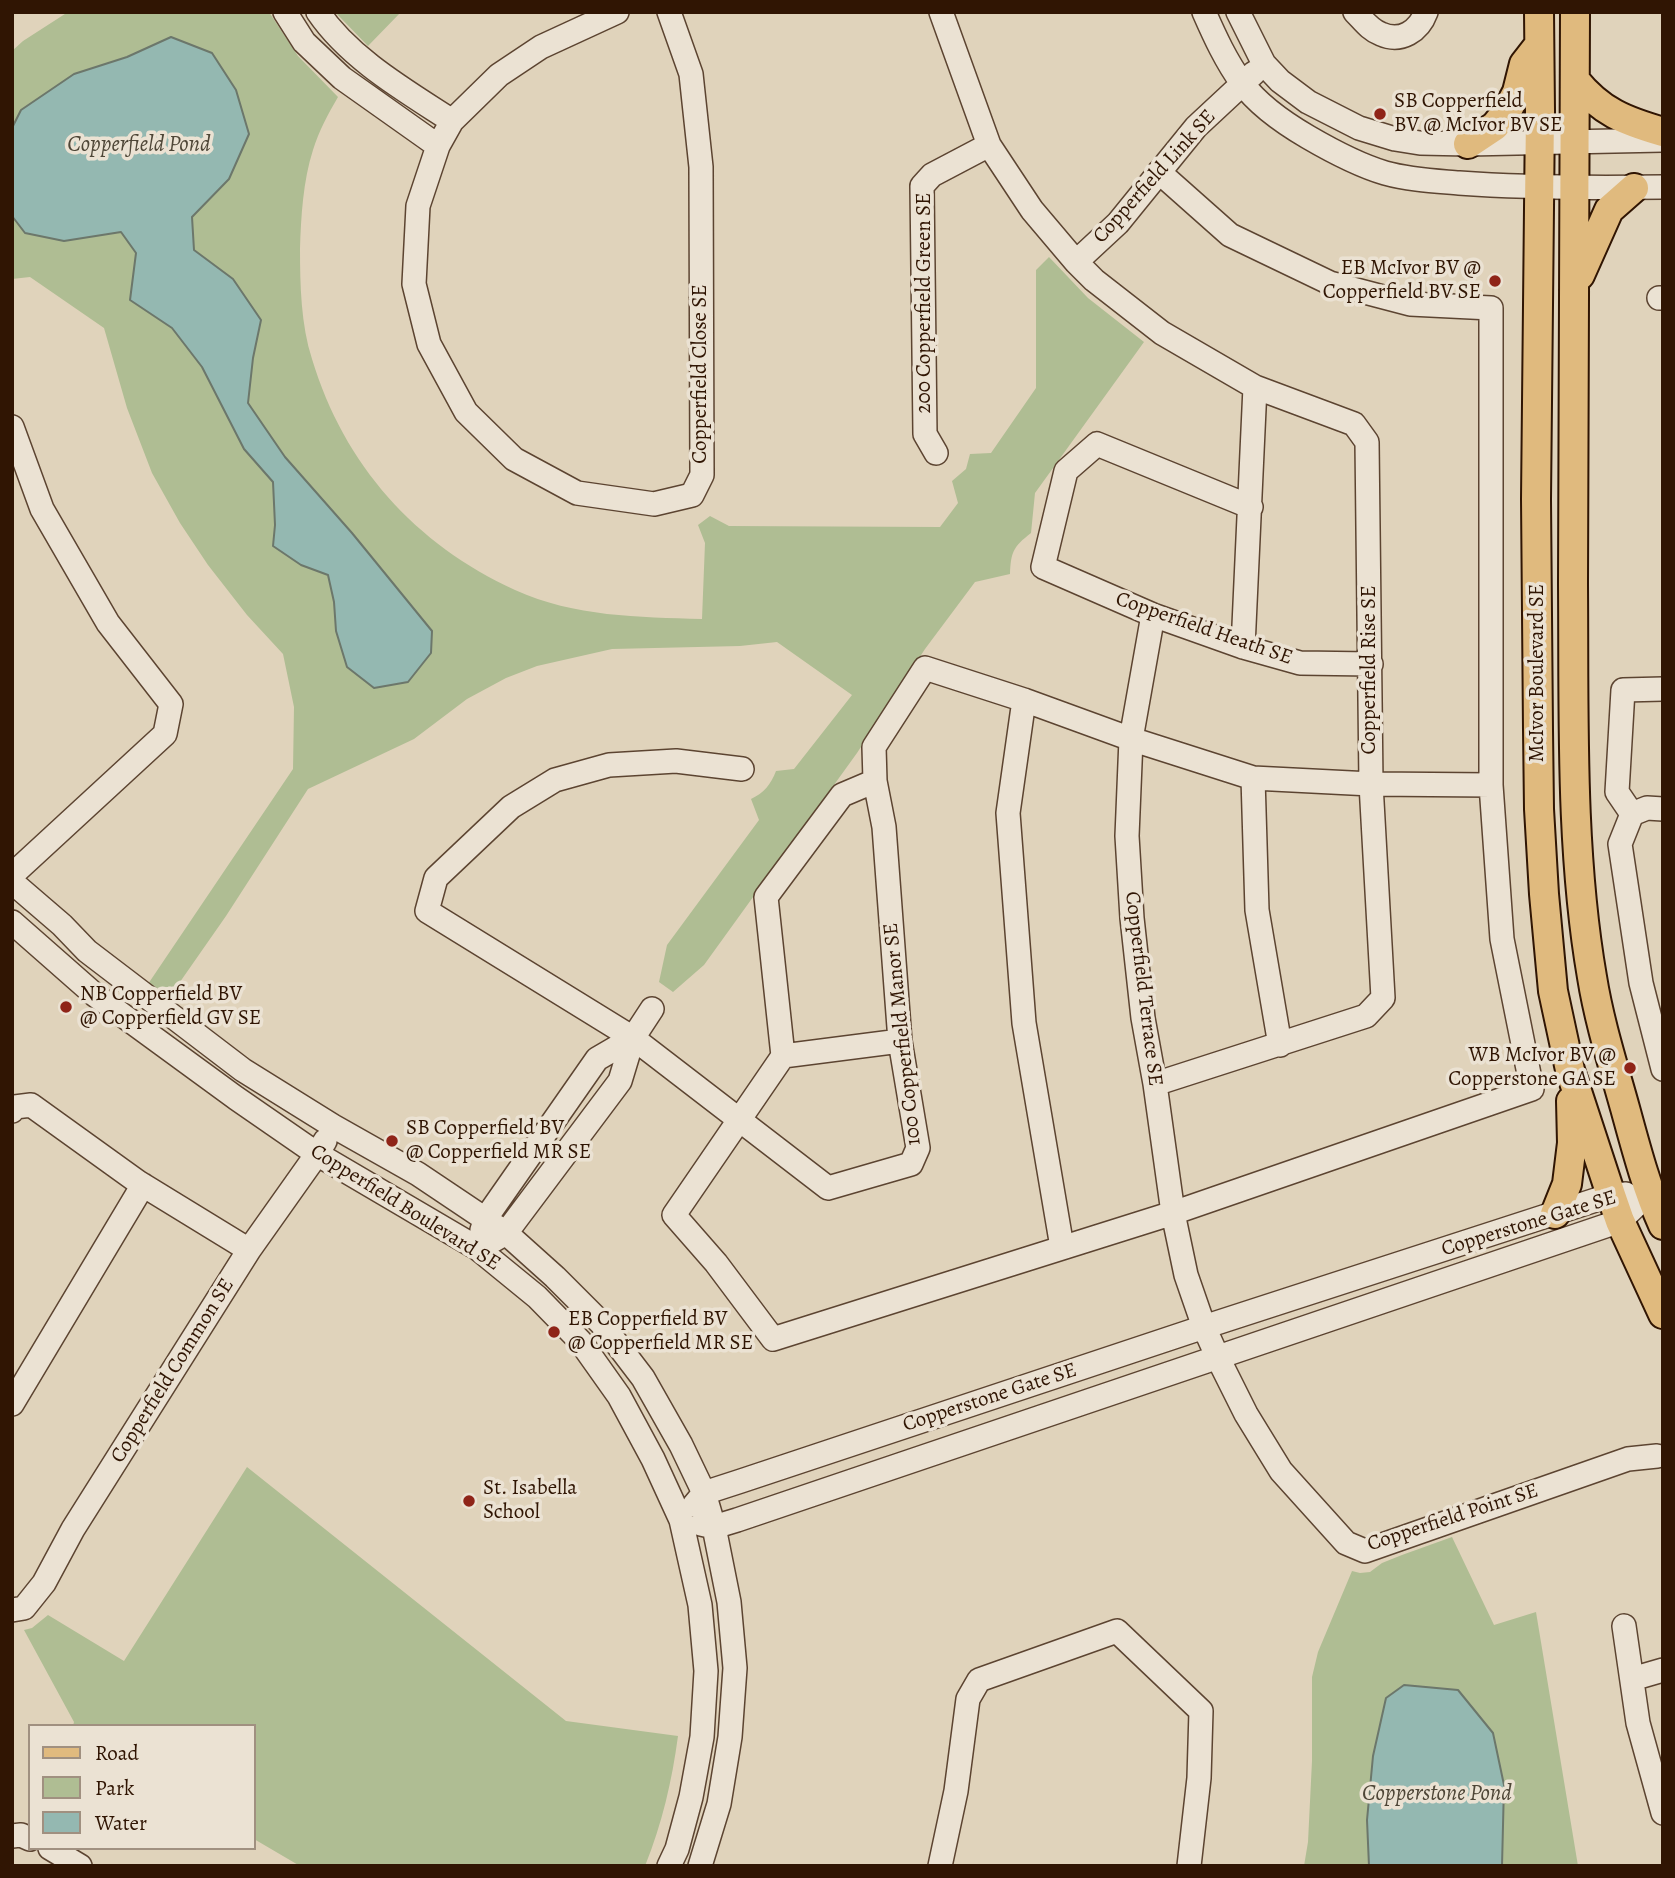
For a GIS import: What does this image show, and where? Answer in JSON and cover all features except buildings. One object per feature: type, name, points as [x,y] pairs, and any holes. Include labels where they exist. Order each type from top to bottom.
[{"type":"main road","name":"McIvor Boulevard SE","points":[[1539,12],[1536,499],[1539,808],[1553,991],[1570,1070],[1615,1208],[1663,1314]]},
{"type":"main road","name":"McIvor Boulevard SE","points":[[1575,12],[1573,597],[1576,808],[1581,890],[1592,978],[1611,1058],[1649,1193],[1663,1225]]},
{"type":"main road","points":[[1468,144],[1496,126],[1507,111],[1517,92],[1524,64],[1539,44]]},
{"type":"main road","points":[[1575,80],[1599,105],[1633,123],[1663,132]]},
{"type":"main road","points":[[1574,287],[1609,210],[1634,188]]},
{"type":"main road","points":[[1555,1214],[1567,1184],[1572,1143],[1570,1070]]},
{"type":"street","points":[[285,12],[304,42],[342,78],[438,146]]},
{"type":"street","points":[[318,12],[328,27],[348,47],[394,84],[452,121]]},
{"type":"street","name":"Copperfield Close SE","points":[[617,12],[541,47],[499,75],[452,121],[438,146],[418,206],[414,284],[429,344],[466,412],[514,460],[577,493],[654,504],[692,495],[702,475],[701,167],[691,74],[669,12]]},
{"type":"street","name":"Copperfield Rise SE","points":[[941,12],[989,145],[1032,210],[1076,262],[1094,280],[1162,333],[1255,387],[1354,424],[1367,442],[1371,784],[1383,998],[1366,1016],[1155,1084]]},
{"type":"street","points":[[1204,12],[1220,47],[1243,84],[1263,105],[1293,128],[1339,154],[1384,173],[1412,179],[1488,185],[1663,187]]},
{"type":"street","points":[[1238,12],[1265,64],[1280,81],[1308,102],[1359,128],[1420,144],[1663,140]]},
{"type":"street","points":[[1355,12],[1379,34],[1395,37],[1415,31],[1426,12]]},
{"type":"street","name":"Copperfield Link SE","points":[[1076,262],[1118,223],[1196,127],[1265,64]]},
{"type":"street","name":"200 Copperfield Green SE","points":[[936,453],[925,434],[922,186],[932,175],[989,145]]},
{"type":"street","points":[[875,782],[842,795],[766,897],[783,1056],[674,1215],[716,1263],[773,1339],[1173,1213],[1532,1089],[1502,939],[1491,785],[1491,308],[1410,304],[1330,283],[1230,235],[1159,172]]},
{"type":"street","points":[[1243,647],[1255,387]]},
{"type":"street","points":[[12,427],[43,509],[108,623],[171,704],[165,734],[12,875]]},
{"type":"street","name":"Copperfield Heath SE","points":[[1251,506],[1097,444],[1066,471],[1043,567],[1153,615],[1243,647],[1300,663],[1371,664]]},
{"type":"street","name":"Copperfield Terrace SE","points":[[1153,615],[1131,739],[1127,836],[1132,918],[1143,1018],[1173,1213],[1186,1275],[1204,1327],[1218,1357]]},
{"type":"street","name":"100 Copperfield Manor SE","points":[[742,769],[676,761],[609,765],[555,780],[511,807],[436,878],[427,911],[633,1038],[828,1188],[911,1164],[918,1148],[900,1041],[884,827],[875,782],[874,747],[925,668],[1024,700]]},
{"type":"street","points":[[1632,814],[1617,792],[1623,690],[1663,689]]},
{"type":"street","points":[[1062,1247],[1024,1023],[1008,813],[1024,700],[1131,739],[1253,778],[1371,784],[1491,785]]},
{"type":"street","points":[[1253,778],[1257,910],[1280,1045]]},
{"type":"street","points":[[1663,808],[1647,808],[1632,814],[1620,844],[1641,983],[1663,1069]]},
{"type":"street","name":"Copperfield Boulevard SE","points":[[12,882],[62,925],[87,951],[243,1070],[333,1126],[418,1174],[506,1233],[601,1323],[643,1378],[704,1493],[715,1527],[729,1602],[735,1668],[730,1737],[719,1804],[699,1866]]},
{"type":"street","name":"Copperfield Boulevard SE","points":[[12,922],[95,995],[236,1098],[317,1154],[477,1248],[537,1297],[580,1341],[619,1396],[653,1459],[681,1520],[700,1605],[706,1671],[700,1749],[691,1797],[677,1849],[669,1866]]},
{"type":"street","points":[[477,1248],[506,1233],[620,1081],[633,1038],[652,1009]]},
{"type":"street","points":[[477,1248],[486,1218],[597,1059],[633,1038]]},
{"type":"street","points":[[783,1056],[900,1041]]},
{"type":"street","points":[[12,1111],[15,1107],[31,1105],[143,1185],[249,1250]]},
{"type":"street","name":"Copperfield Common SE","points":[[12,1610],[24,1608],[44,1583],[81,1517],[249,1250],[317,1154],[333,1126]]},
{"type":"street","points":[[12,1404],[143,1185]]},
{"type":"street","name":"Copperstone Gate SE","points":[[715,1527],[1218,1357],[1649,1193]]},
{"type":"street","name":"Copperstone Gate SE","points":[[704,1493],[1555,1214],[1615,1208]]},
{"type":"street","name":"Copperfield Point SE","points":[[1218,1357],[1246,1414],[1281,1471],[1346,1543],[1365,1551],[1628,1459],[1657,1456]]},
{"type":"street","points":[[704,1493],[681,1520],[715,1527]]},
{"type":"street","points":[[1624,1626],[1639,1723],[1663,1813]]},
{"type":"street","points":[[940,1866],[956,1791],[968,1699],[979,1680],[1117,1631],[1201,1711],[1199,1778],[1189,1866]]},
{"type":"street","points":[[1632,1679],[1663,1670]]},
{"type":"street","points":[[53,1850],[80,1866]]},
{"type":"green space","points":[[68,12],[269,12],[298,56],[338,97],[315,143],[303,199],[300,237],[305,333],[326,397],[343,433],[364,467],[415,525],[479,571],[538,599],[607,614],[702,619],[705,543],[698,525],[710,516],[729,526],[940,527],[958,503],[952,481],[966,469],[970,454],[991,453],[1036,388],[1036,270],[1049,257],[1088,298],[1144,342],[1035,493],[1031,533],[1014,550],[1010,574],[975,582],[925,649],[857,753],[704,965],[673,992],[659,982],[667,945],[759,820],[751,799],[766,788],[776,771],[794,769],[852,695],[777,642],[740,646],[612,649],[537,666],[506,678],[467,699],[414,739],[308,789],[226,916],[166,1002],[146,987],[293,769],[294,707],[283,654],[247,615],[208,565],[152,473],[127,408],[104,328],[30,277],[12,279],[12,51]]},
{"type":"green space","points":[[335,12],[401,12],[368,46]]},
{"type":"green space","points":[[247,1467],[566,1721],[678,1736],[666,1802],[645,1866],[300,1866],[256,1840],[256,1724],[74,1724],[24,1630],[32,1628],[48,1615],[124,1661]]},
{"type":"green space","points":[[1452,1537],[1494,1625],[1536,1612],[1578,1866],[1304,1866],[1308,1842],[1312,1761],[1312,1677],[1318,1652],[1352,1571],[1370,1572],[1382,1563]]},
{"type":"water","name":"Copperfield Pond","points":[[171,37],[212,53],[236,90],[249,134],[229,179],[192,217],[194,250],[233,279],[261,320],[248,403],[285,457],[352,533],[432,631],[431,653],[408,682],[374,688],[347,667],[336,631],[334,602],[328,575],[301,565],[273,546],[273,482],[244,449],[202,367],[172,328],[130,300],[136,253],[121,232],[64,241],[25,233],[12,216],[12,128],[21,110],[74,74],[127,57]]},
{"type":"water","name":"Copperstone Pond","points":[[1404,1685],[1458,1690],[1493,1733],[1504,1785],[1502,1866],[1369,1866],[1367,1820],[1373,1756],[1386,1698]]},
{"type":"place","name":"SB Copperfield BV @ McIvor BV SE","points":[[1380,114]]},
{"type":"place","name":"EB McIvor BV @ Copperfield BV SE","points":[[1495,281]]},
{"type":"place","name":"NB Copperfield BV @ Copperfield GV SE","points":[[66,1007]]},
{"type":"place","name":"WB McIvor BV @ Copperstone GA SE","points":[[1630,1068]]},
{"type":"place","name":"SB Copperfield BV @ Copperfield MR SE","points":[[392,1141]]},
{"type":"place","name":"EB Copperfield BV @ Copperfield MR SE","points":[[554,1332]]},
{"type":"place","name":"St. Isabella School","points":[[469,1501]]}]
